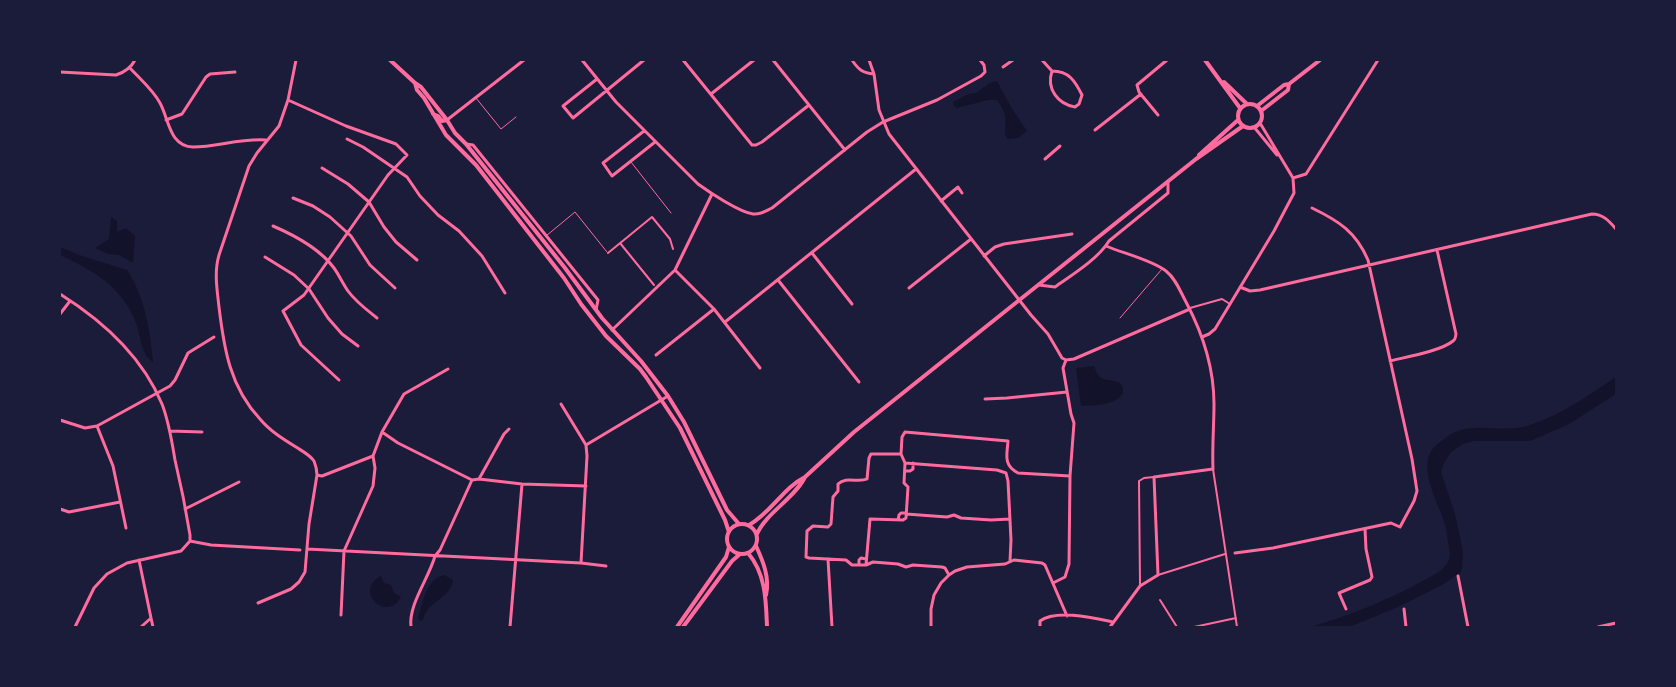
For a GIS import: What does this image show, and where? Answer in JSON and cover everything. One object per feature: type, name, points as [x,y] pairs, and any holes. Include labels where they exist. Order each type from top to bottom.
[{"type":"main road","points":[[390,60],[424,91],[455,133],[466,144],[565,268],[596,310],[641,361],[668,396],[684,422],[727,510],[739,524]]},
{"type":"main road","points":[[1205,60],[1240,108]]},
{"type":"main road","points":[[1257,106],[1320,60]]},
{"type":"main road","points":[[1218,77],[1247,104],[1257,106],[1261,111],[1262,119],[1254,128],[1243,126],[1238,120],[1237,114],[1240,108],[1247,104]]},
{"type":"main road","points":[[415,84],[446,135],[476,166],[614,345],[640,369],[680,428],[726,520],[729,532]]},
{"type":"main road","points":[[1261,111],[1288,90],[1289,84]]},
{"type":"main road","points":[[433,114],[442,121],[447,120]]},
{"type":"main road","points":[[1196,159],[1202,151],[1238,120]]},
{"type":"main road","points":[[749,525],[758,520],[795,482],[805,477],[854,432],[1196,159],[1243,126]]},
{"type":"main road","points":[[757,534],[762,525],[800,487],[805,477]]},
{"type":"main road","points":[[677,627],[726,557],[729,547],[727,538],[733,527],[739,524],[749,525],[757,534],[758,542],[748,553],[736,553],[729,547]]},
{"type":"main road","points":[[756,546],[765,568],[767,627]]},
{"type":"main road","points":[[748,553],[761,573],[766,598]]},
{"type":"main road","points":[[683,627],[732,560],[740,554]]},
{"type":"street","points":[[60,72],[116,75],[130,68],[135,60]]},
{"type":"street","points":[[258,603],[291,589],[299,582],[304,572],[317,468],[310,456],[269,429],[249,408],[239,391],[231,372],[222,332],[216,276],[217,261],[250,166],[266,140],[279,126],[288,100],[296,60]]},
{"type":"street","points":[[447,120],[524,60]]},
{"type":"street","points":[[582,60],[606,91],[687,174],[712,194],[754,214],[764,212],[883,122],[945,96],[982,76],[985,72],[984,65],[980,60]]},
{"type":"street","points":[[597,79],[564,106],[572,118],[644,60]]},
{"type":"street","points":[[683,60],[752,145],[756,146],[762,142],[809,105]]},
{"type":"street","points":[[711,94],[754,60]]},
{"type":"street","points":[[773,60],[845,150]]},
{"type":"street","points":[[852,60],[866,74],[874,74]]},
{"type":"street","points":[[869,60],[874,74],[879,110],[889,134],[984,256],[1048,334],[1062,358],[1066,360],[1074,359],[1190,309],[1222,299],[1230,304]]},
{"type":"street","points":[[1003,67],[1013,60]]},
{"type":"street","points":[[1042,60],[1052,72]]},
{"type":"street","points":[[1158,115],[1137,88],[1139,82],[1167,60]]},
{"type":"street","points":[[1293,178],[1306,174],[1378,60]]},
{"type":"street","points":[[130,68],[160,104],[175,138],[185,145],[191,147],[255,139],[266,140]]},
{"type":"street","points":[[1060,71],[1076,81],[1082,95],[1079,104],[1075,107],[1067,105],[1056,97],[1051,87],[1050,77],[1052,72],[1060,71]]},
{"type":"street","points":[[166,120],[182,114],[206,77],[210,74],[235,72]]},
{"type":"street","points":[[1095,130],[1141,94]]},
{"type":"street","points":[[288,100],[346,126],[400,147],[407,155],[393,168],[309,289],[293,305],[283,311],[301,345],[339,380]]},
{"type":"street","points":[[1202,337],[1214,329],[1230,304],[1292,198],[1295,189],[1293,178],[1260,123]]},
{"type":"street","points":[[1254,128],[1281,159]]},
{"type":"street","points":[[644,131],[603,163],[612,176],[655,142]]},
{"type":"street","points":[[347,140],[363,147],[406,177],[420,196],[438,215],[459,231],[482,256],[505,293]]},
{"type":"street","points":[[466,144],[473,144],[598,300],[596,310]]},
{"type":"street","points":[[1045,159],[1060,146]]},
{"type":"street","points":[[322,168],[348,184],[369,202],[384,227],[396,242],[417,260]]},
{"type":"street","points":[[725,322],[916,169]]},
{"type":"street","points":[[1039,285],[1055,287],[1080,269],[1106,246],[1109,241],[1168,193],[1168,182]]},
{"type":"street","points":[[941,200],[958,187],[962,193]]},
{"type":"street","points":[[612,330],[675,270],[712,194]]},
{"type":"street","points":[[293,198],[313,206],[330,217],[348,233],[370,265],[396,288]]},
{"type":"street","points":[[1235,553],[1273,548],[1391,523],[1400,527],[1415,498],[1417,484],[1369,265],[1359,244],[1344,226],[1312,208]]},
{"type":"street","points":[[1240,287],[1250,291],[1260,290],[1592,214],[1600,215],[1616,229]]},
{"type":"street","points":[[608,253],[652,217],[670,239],[673,249]]},
{"type":"street","points":[[273,226],[291,234],[313,248],[333,266],[349,292],[377,318]]},
{"type":"street","points":[[984,256],[995,247],[1004,244],[1072,234]]},
{"type":"street","points":[[909,288],[971,239]]},
{"type":"street","points":[[620,242],[654,285]]},
{"type":"street","points":[[1106,246],[1162,268],[1176,281],[1202,337],[1211,368],[1214,402],[1213,469],[1237,627]]},
{"type":"street","points":[[1390,361],[1432,350],[1451,343],[1456,338],[1437,250]]},
{"type":"street","points":[[812,253],[852,304]]},
{"type":"street","points":[[265,258],[294,276],[309,289],[328,318],[342,334],[358,346]]},
{"type":"street","points":[[675,270],[714,309],[760,368]]},
{"type":"street","points":[[778,280],[858,382]]},
{"type":"street","points":[[60,294],[103,325],[125,346],[157,393],[170,431],[190,541]]},
{"type":"street","points":[[60,314],[70,300]]},
{"type":"street","points":[[656,355],[714,309]]},
{"type":"street","points":[[60,420],[85,428],[97,426],[174,383],[188,353],[214,337]]},
{"type":"street","points":[[1053,583],[1065,577],[1069,564],[1070,476],[1074,423],[1063,368],[1066,360]]},
{"type":"street","points":[[341,615],[344,551],[373,486],[376,468],[373,456],[382,432],[404,394],[448,369]]},
{"type":"street","points":[[985,399],[1067,392]]},
{"type":"street","points":[[586,444],[668,396]]},
{"type":"street","points":[[561,404],[586,444],[586,486],[581,563]]},
{"type":"street","points":[[97,426],[113,466],[126,528]]},
{"type":"street","points":[[479,479],[504,434],[509,429]]},
{"type":"street","points":[[170,431],[202,432]]},
{"type":"street","points":[[382,432],[472,480],[586,486]]},
{"type":"street","points":[[866,565],[870,519],[903,520],[906,518],[908,487],[904,483],[905,463],[901,454],[902,437],[905,432],[1001,439],[1008,441],[1007,462],[1010,469],[1018,473],[1070,476]]},
{"type":"street","points":[[901,454],[871,454],[867,478],[862,481],[845,479],[838,484],[838,491],[833,497],[831,524],[828,527],[813,526],[807,531],[806,557],[846,560],[852,565],[866,565],[873,562],[898,564],[906,567],[914,565],[942,567],[945,568],[949,575]]},
{"type":"street","points":[[317,476],[322,476],[373,456]]},
{"type":"street","points":[[905,463],[1006,473],[1010,519],[1010,561]]},
{"type":"street","points":[[905,470],[910,471],[912,469],[912,463]]},
{"type":"street","points":[[1140,586],[1139,481],[1144,478],[1213,469]]},
{"type":"street","points":[[1154,477],[1158,575]]},
{"type":"street","points":[[411,627],[410,620],[413,608],[435,556],[440,550],[472,480]]},
{"type":"street","points":[[185,509],[239,482]]},
{"type":"street","points":[[510,627],[522,484]]},
{"type":"street","points":[[60,509],[69,512],[120,502]]},
{"type":"street","points":[[906,514],[947,517],[954,515],[961,518],[982,520],[1010,519]]},
{"type":"street","points":[[1346,609],[1340,593],[1370,580],[1372,577],[1366,550],[1365,529]]},
{"type":"street","points":[[190,541],[211,545],[300,550]]},
{"type":"street","points":[[75,627],[88,598],[101,580],[118,567],[139,560],[176,553],[181,551],[190,541]]},
{"type":"street","points":[[308,549],[581,563],[606,566]]},
{"type":"street","points":[[1110,627],[1140,586],[1147,580],[1225,554]]},
{"type":"street","points":[[859,565],[861,558],[866,559]]},
{"type":"street","points":[[828,559],[832,627]]},
{"type":"street","points":[[139,560],[153,627]]},
{"type":"street","points":[[931,627],[931,609],[934,595],[949,575],[967,567],[1005,564],[1010,561],[1042,563],[1047,569],[1067,616]]},
{"type":"street","points":[[1458,576],[1468,627]]},
{"type":"street","points":[[1147,580],[1151,586]]},
{"type":"street","points":[[1160,600],[1177,627]]},
{"type":"street","points":[[1404,609],[1406,627]]},
{"type":"street","points":[[1040,627],[1040,621],[1044,618],[1067,616],[1089,617],[1112,622]]},
{"type":"street","points":[[141,627],[151,618]]},
{"type":"street","points":[[1194,627],[1236,618]]},
{"type":"street","points":[[1598,627],[1616,623]]},
{"type":"lane","points":[[476,98],[501,129],[516,117]]},
{"type":"lane","points":[[630,162],[671,213]]},
{"type":"lane","points":[[546,236],[575,212],[608,253]]},
{"type":"lane","points":[[1120,318],[1162,268]]},
{"type":"shaded area","points":[[997,81],[1012,109],[1027,131],[1018,138],[1008,139],[1005,135],[1005,117],[1003,109],[997,100],[988,100],[957,108],[954,106],[953,102],[969,94],[976,93],[990,83]]},
{"type":"shaded area","points":[[111,217],[117,221],[117,232],[126,228],[135,236],[133,262],[119,255],[108,254],[95,248],[109,239]]},
{"type":"shaded area","points":[[60,247],[127,270],[138,291],[146,314],[153,362],[148,358],[142,346],[135,320],[121,297],[94,273],[60,255]]},
{"type":"shaded area","points":[[1094,366],[1101,378],[1120,383],[1123,387],[1123,393],[1110,403],[1081,406],[1076,368]]},
{"type":"shaded area","points":[[1616,377],[1616,394],[1569,424],[1530,441],[1473,441],[1463,444],[1451,452],[1441,472],[1455,514],[1463,552],[1460,573],[1442,585],[1398,607],[1349,627],[1310,627],[1352,613],[1393,596],[1436,574],[1447,564],[1450,553],[1446,530],[1430,483],[1427,464],[1429,455],[1434,447],[1445,438],[1465,429],[1519,428],[1530,425],[1553,416]]},
{"type":"shaded area","points":[[444,575],[453,580],[452,586],[444,596],[429,608],[423,620],[420,621],[418,618],[429,586],[438,577]]},
{"type":"shaded area","points":[[381,576],[384,583],[391,585],[394,593],[401,597],[395,604],[388,607],[381,606],[371,596],[370,589],[373,582]]}]
